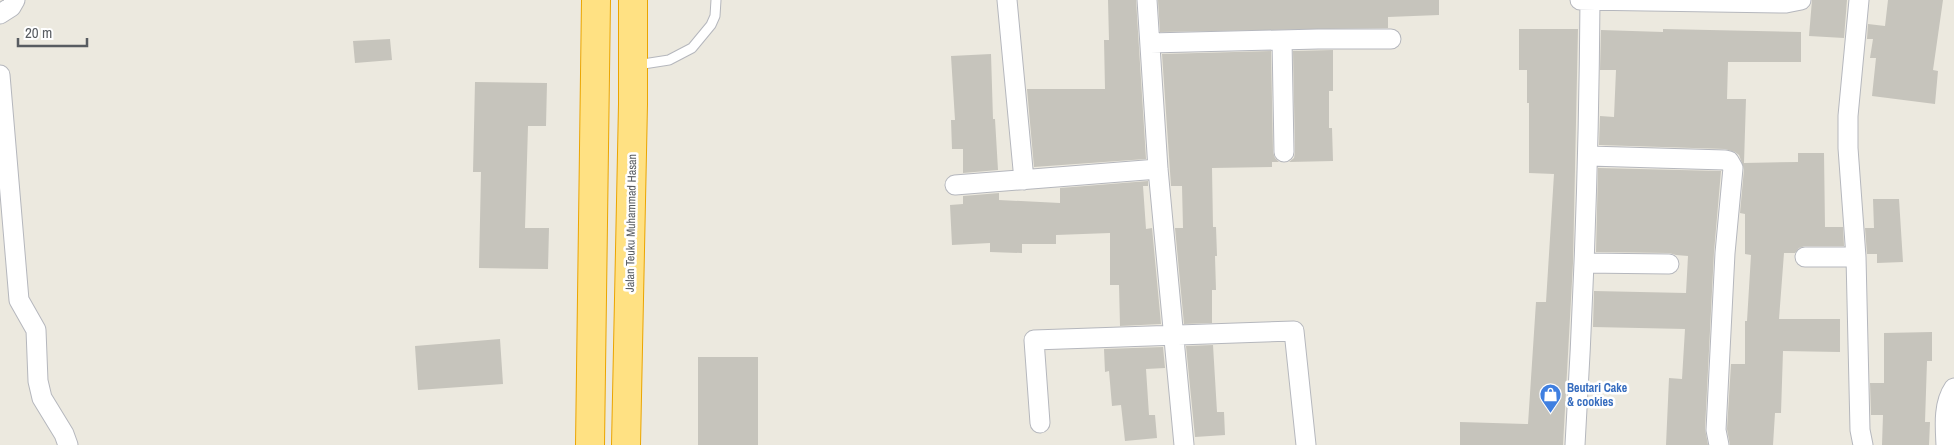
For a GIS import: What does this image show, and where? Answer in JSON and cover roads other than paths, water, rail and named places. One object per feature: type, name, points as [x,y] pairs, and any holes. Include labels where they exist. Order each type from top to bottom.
[{"type":"highway","points":[[590,445],[596,0]]},
{"type":"highway","name":"Jalan Teuku Muhammad Hasan","points":[[626,445],[633,104],[633,0]]},
{"type":"highway","points":[[595,100],[633,104]]},
{"type":"street","points":[[0,14],[11,7],[15,0]]},
{"type":"street","points":[[1007,0],[1024,180]]},
{"type":"street","points":[[1147,0],[1158,169],[1184,445]]},
{"type":"street","points":[[1580,0],[1786,3],[1801,0]]},
{"type":"street","points":[[1575,445],[1582,326],[1588,156],[1590,0]]},
{"type":"street","points":[[1858,0],[1848,116],[1848,148],[1856,258],[1860,430],[1862,445]]},
{"type":"street","points":[[1150,43],[1391,39]]},
{"type":"street","points":[[1282,40],[1284,152]]},
{"type":"street","points":[[0,75],[19,300],[36,330],[38,381],[42,398],[64,434],[68,445]]},
{"type":"street","points":[[1588,156],[1725,160],[1733,168],[1725,253],[1716,430],[1720,445]]},
{"type":"street","points":[[955,185],[1158,169]]},
{"type":"street","points":[[1805,257],[1856,258]]},
{"type":"street","points":[[1584,264],[1669,264]]},
{"type":"street","points":[[1040,423],[1034,340],[1294,331],[1306,445]]},
{"type":"street","points":[[1946,445],[1945,420],[1949,396],[1954,388]]},
{"type":"lane","points":[[633,65],[669,60],[692,48],[711,25],[715,16],[716,0]]},
{"type":"place","name":"Beutari Cake & cookies","points":[[1551,414]]}]
